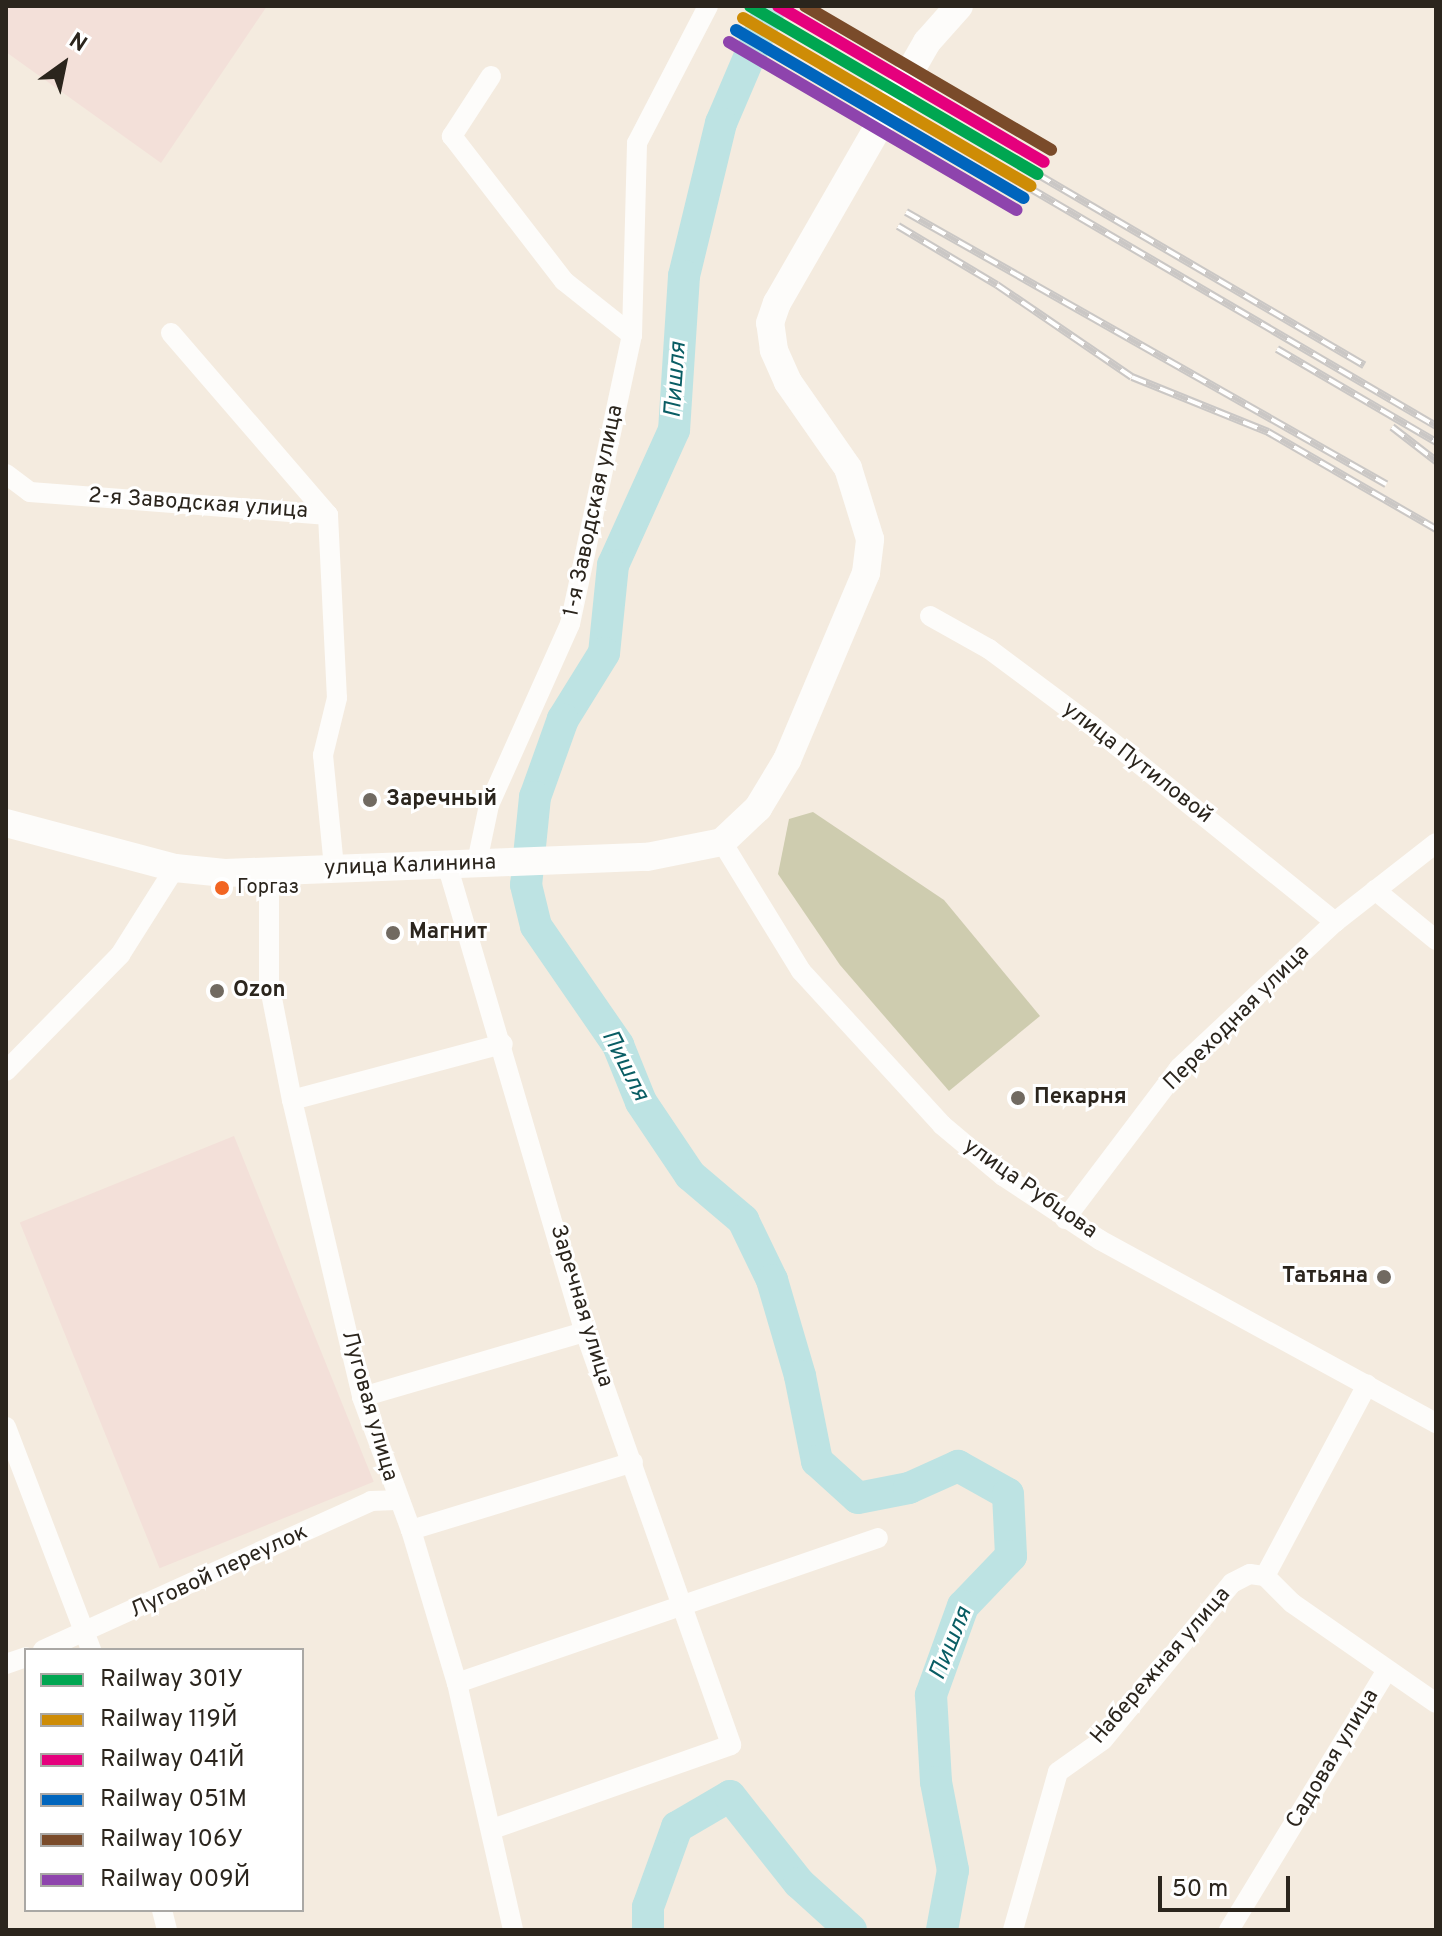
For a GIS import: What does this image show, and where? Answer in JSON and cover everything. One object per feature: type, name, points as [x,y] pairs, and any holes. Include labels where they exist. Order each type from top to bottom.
[{"type":"main road","points":[[722,842],[758,808],[787,760],[866,573],[870,539],[863,502],[848,468],[788,382],[774,350],[770,323],[862,151],[927,42],[959,6]]},
{"type":"main road","name":"улица Калинина","points":[[6,823],[175,868],[269,873],[446,861],[577,861],[647,857],[722,842]]},
{"type":"street","name":"1-я Заводская улица","points":[[489,862],[489,805],[570,624],[632,335],[637,143],[708,6]]},
{"type":"street","points":[[491,76],[452,136],[564,281],[632,335]]},
{"type":"street","points":[[171,333],[328,515]]},
{"type":"street","name":"2-я Заводская улица","points":[[6,474],[30,492],[328,515],[337,698],[323,755],[334,868]]},
{"type":"street","name":"улица Путиловой","points":[[930,616],[989,649],[1078,715],[1335,922]]},
{"type":"street","name":"улица Рубцова","points":[[722,842],[801,971],[942,1125],[1065,1219],[1436,1423]]},
{"type":"street","name":"Переходная улица","points":[[1065,1219],[1179,1068],[1335,922],[1436,843]]},
{"type":"street","name":"Заречная улица","points":[[446,861],[503,1044],[585,1332],[685,1605],[731,1745],[492,1829]]},
{"type":"street","points":[[6,1071],[120,955],[175,868]]},
{"type":"street","name":"Луговая улица","points":[[269,873],[269,983],[292,1100],[362,1397],[396,1500],[411,1530],[457,1683],[513,1930]]},
{"type":"street","points":[[1375,890],[1436,940]]},
{"type":"street","points":[[292,1100],[503,1044]]},
{"type":"street","points":[[362,1397],[585,1332]]},
{"type":"street","points":[[1367,1385],[1265,1576],[1292,1603],[1436,1703]]},
{"type":"street","points":[[6,1427],[88,1642]]},
{"type":"street","points":[[411,1530],[633,1462]]},
{"type":"street","name":"Луговой переулок","points":[[54,1648],[88,1642],[371,1501],[396,1500]]},
{"type":"street","points":[[457,1683],[878,1538]]},
{"type":"street","name":"Набережная улица","points":[[1013,1930],[1058,1772],[1103,1740],[1232,1583],[1250,1574],[1265,1576]]},
{"type":"street","name":"Садовая улица","points":[[1229,1930],[1387,1670]]},
{"type":"shaded area","points":[[6,6],[267,6],[161,163],[6,52]]},
{"type":"shaded area","points":[[813,812],[944,900],[1040,1016],[949,1091],[840,965],[778,874],[789,819]]},
{"type":"shaded area","points":[[234,1136],[374,1482],[160,1568],[20,1223]]},
{"type":"waterway","name":"Пишля","points":[[771,6],[721,123],[684,276],[674,430],[613,565],[604,653],[563,719],[535,797],[526,885],[536,926],[618,1045],[641,1102],[690,1175],[743,1220],[772,1280],[800,1376],[817,1461],[858,1498],[909,1488],[958,1466],[1008,1494],[1011,1556],[963,1606],[931,1695],[936,1782],[953,1870],[942,1930]]},
{"type":"waterway","name":"Пишля","points":[[648,1930],[648,1907],[677,1827],[730,1796],[799,1883],[851,1930]]},
{"type":"railway","points":[[821,66],[1436,426]]},
{"type":"railway","points":[[1037,174],[1364,365]]},
{"type":"railway","points":[[906,212],[1386,484]]},
{"type":"railway","points":[[898,226],[997,285],[1132,377],[1268,432],[1436,529]]},
{"type":"railway","points":[[1277,349],[1436,442]]},
{"type":"railway","points":[[1392,427],[1436,461]]},
{"type":"rail line","name":"301У","points":[[750,6],[1037,174]]},
{"type":"rail line","name":"041Й","points":[[778,6],[1044,162]]},
{"type":"rail line","name":"106У","points":[[805,6],[1051,150]]},
{"type":"rail line","name":"119Й","points":[[743,18],[1030,186]]},
{"type":"rail line","name":"051М","points":[[736,30],[1023,198]]},
{"type":"rail line","name":"009Й","points":[[729,42],[1016,210]]},
{"type":"place","name":"Заречный","points":[[370,800]]},
{"type":"place","name":"Горгаз","points":[[222,888]]},
{"type":"place","name":"Магнит","points":[[393,933]]},
{"type":"place","name":"Ozon","points":[[217,991]]},
{"type":"place","name":"Пекарня","points":[[1018,1098]]},
{"type":"place","name":"Татьяна","points":[[1384,1277]]}]
